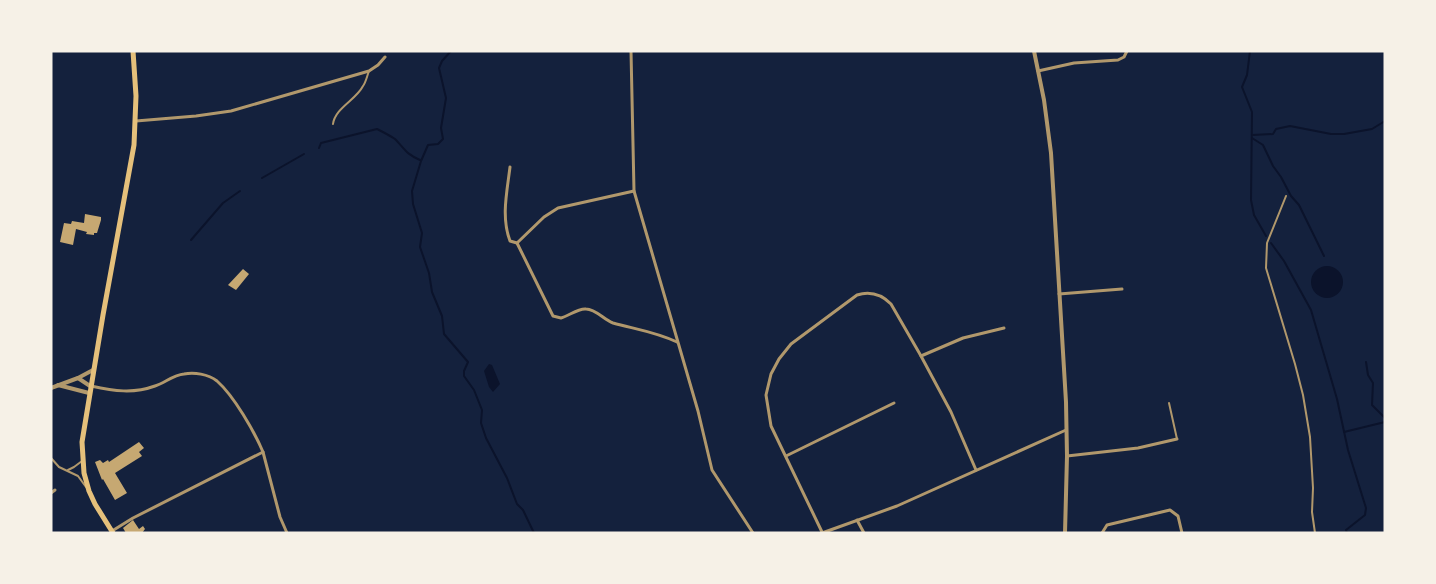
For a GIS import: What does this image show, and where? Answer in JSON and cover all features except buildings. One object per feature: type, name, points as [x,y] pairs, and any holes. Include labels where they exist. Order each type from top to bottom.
[{"type":"main road","points":[[113,532],[89,491],[82,461],[83,430],[134,145],[136,87],[133,51]]},
{"type":"street","points":[[631,51],[634,191],[698,411],[712,470],[752,533]]},
{"type":"street","points":[[1034,51],[1050,143],[1066,402],[1065,533]]},
{"type":"street","points":[[1038,71],[1074,63],[1118,60],[1124,57],[1127,51]]},
{"type":"street","points":[[136,121],[231,111],[369,71],[378,66],[385,58]]},
{"type":"street","points":[[510,167],[505,207],[506,227],[510,241],[517,242]]},
{"type":"street","points":[[517,242],[544,217],[558,208],[634,191]]},
{"type":"street","points":[[517,242],[553,316],[561,318],[582,309],[590,309],[601,317],[613,322],[652,332],[677,342]]},
{"type":"street","points":[[1058,294],[1122,289]]},
{"type":"street","points":[[976,470],[952,412],[886,298],[866,293],[857,295],[791,344],[779,359],[771,374],[766,395],[771,426],[822,533],[897,506],[1066,430]]},
{"type":"street","points":[[921,356],[963,338],[1004,328]]},
{"type":"street","points":[[51,388],[93,370]]},
{"type":"street","points":[[78,378],[90,386],[131,392],[156,386],[173,377],[184,374],[206,376],[216,381],[247,422],[263,452],[280,517],[287,533]]},
{"type":"street","points":[[58,385],[89,392]]},
{"type":"street","points":[[786,456],[894,403]]},
{"type":"street","points":[[1067,456],[1138,448],[1176,439]]},
{"type":"street","points":[[113,532],[133,518],[263,452]]},
{"type":"street","points":[[1102,533],[1107,525],[1170,510],[1178,516],[1182,533]]},
{"type":"street","points":[[857,520],[864,533]]},
{"type":"lane","points":[[333,124],[338,113],[363,86],[369,71]]},
{"type":"lane","points":[[1286,196],[1267,243],[1266,268],[1303,395],[1310,437],[1313,488],[1312,512],[1315,533]]},
{"type":"lane","points":[[1170,403],[1176,439]]},
{"type":"lane","points":[[51,458],[59,467],[78,476],[89,491]]},
{"type":"lane","points":[[68,470],[82,461]]},
{"type":"water","points":[[1327,266],[1333,267],[1338,271],[1342,276],[1342,288],[1338,293],[1333,297],[1327,298],[1321,297],[1316,293],[1312,288],[1311,282],[1312,276],[1316,271],[1321,267]]},
{"type":"water","points":[[489,364],[492,365],[500,384],[493,392],[489,387],[484,371]]},
{"type":"waterway","points":[[451,51],[442,61],[439,68],[446,98],[441,128],[443,139],[438,144],[428,145],[412,191],[413,204],[422,233],[420,247],[429,273],[432,292],[442,316],[444,334],[468,362],[464,376],[474,390],[482,410],[481,423],[486,438],[507,478],[517,504],[523,510],[534,533]]},
{"type":"waterway","points":[[1250,51],[1247,75],[1242,87],[1252,112],[1251,200],[1254,215],[1266,236]]},
{"type":"waterway","points":[[1252,135],[1273,134],[1276,129],[1290,126],[1331,134],[1344,134],[1372,129],[1385,121]]},
{"type":"waterway","points":[[319,148],[321,143],[377,129],[395,139],[409,153],[420,160]]},
{"type":"waterway","points":[[1252,138],[1263,145],[1273,166],[1291,196],[1299,205],[1324,256]]},
{"type":"waterway","points":[[262,178],[304,154]]},
{"type":"waterway","points":[[191,240],[223,203],[240,191]]},
{"type":"waterway","points":[[1271,243],[1284,261],[1311,310],[1337,399],[1348,450],[1366,508],[1365,515],[1346,530],[1347,533]]},
{"type":"waterway","points":[[1366,362],[1368,375],[1373,383],[1372,405],[1385,418]]},
{"type":"waterway","points":[[1344,432],[1385,422]]}]
